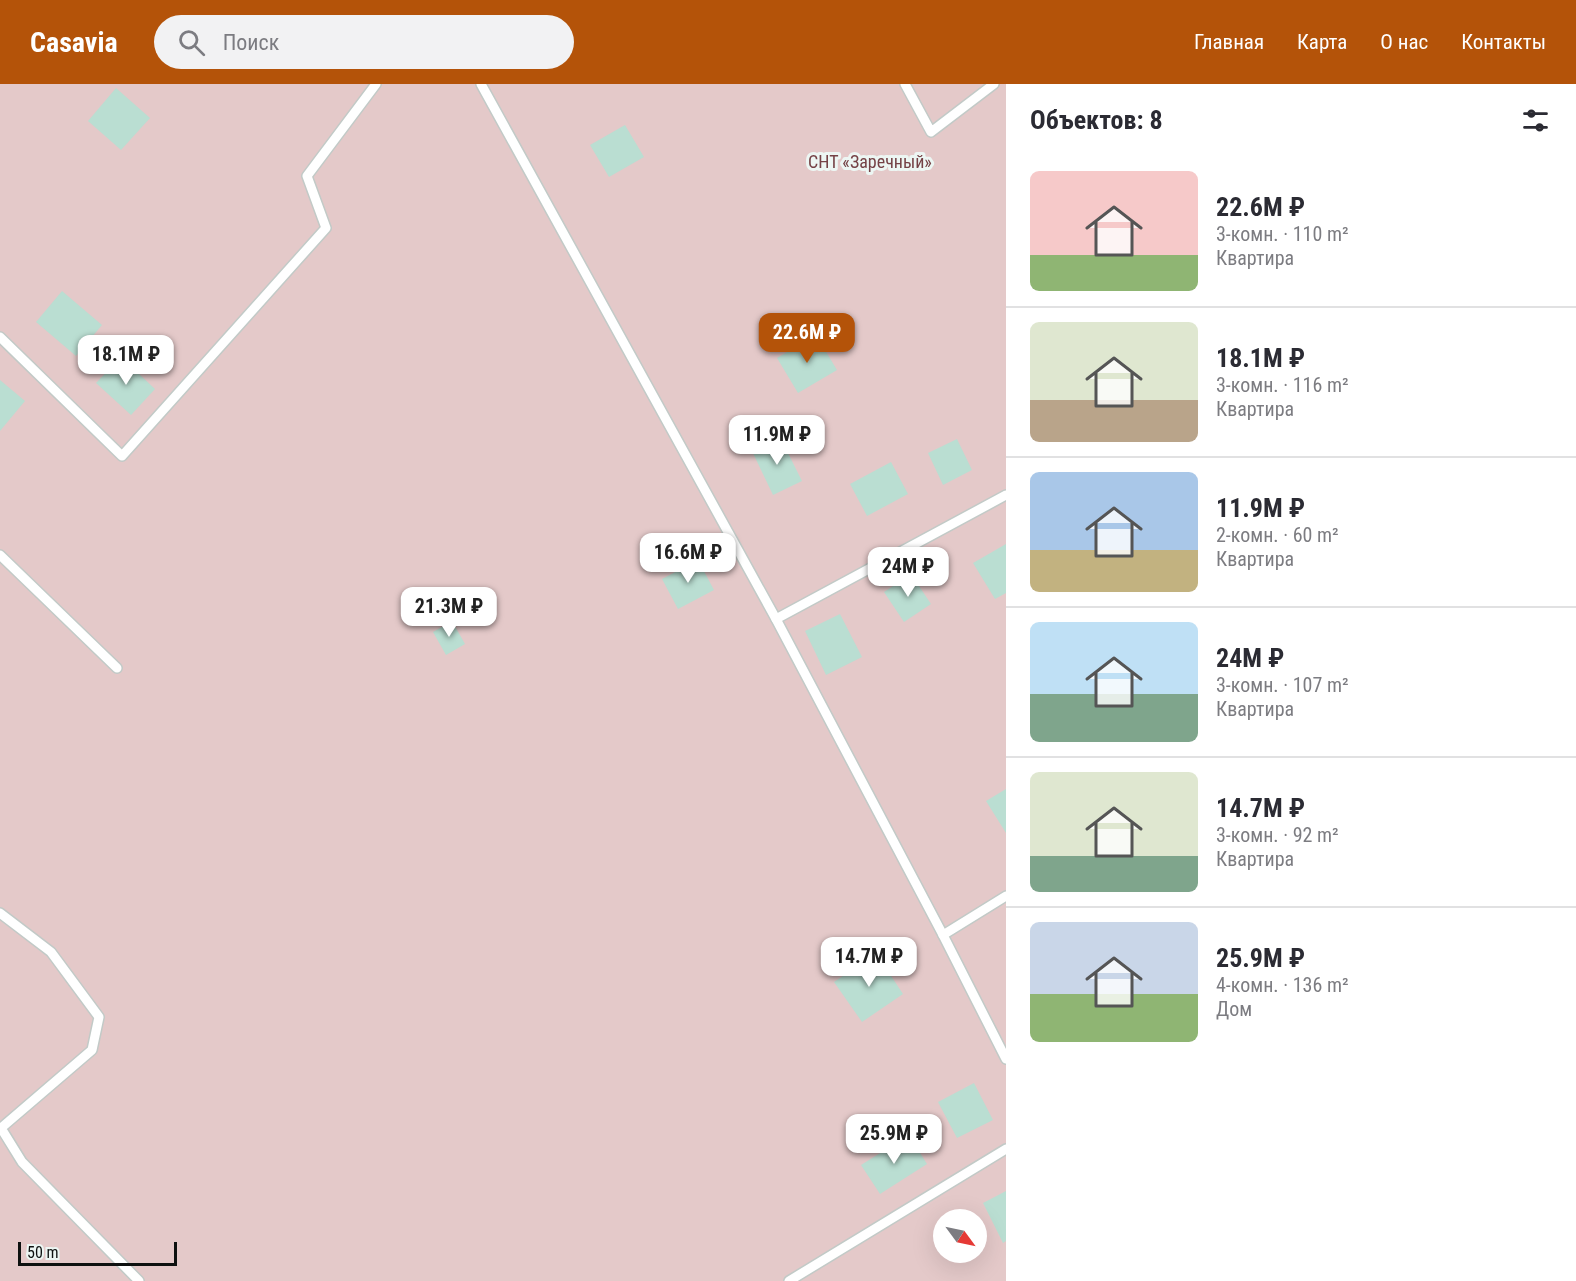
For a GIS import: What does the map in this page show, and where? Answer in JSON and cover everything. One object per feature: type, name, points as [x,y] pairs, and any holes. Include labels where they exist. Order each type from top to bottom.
[{"type":"lane","points":[[0,337],[122,456],[326,228],[308,176],[376,84]]},
{"type":"lane","points":[[482,84],[776,619],[1006,1059]]},
{"type":"lane","points":[[905,84],[931,132],[994,84]]},
{"type":"lane","points":[[776,619],[1006,495]]},
{"type":"lane","points":[[0,555],[117,668]]},
{"type":"lane","points":[[943,935],[1006,896]]},
{"type":"lane","points":[[0,913],[51,952],[99,1017],[92,1050],[1,1128],[22,1162],[139,1281]]},
{"type":"lane","points":[[789,1281],[1006,1149]]},
{"type":"green space","name":"СНТ «Заречный»","points":[[0,84],[1006,84],[1006,1281],[0,1281]]},
{"type":"building","points":[[116,88],[150,118],[121,150],[88,121]]},
{"type":"building","points":[[625,125],[644,157],[609,177],[590,145]]},
{"type":"building","points":[[62,291],[102,325],[76,356],[36,322]]},
{"type":"building","points":[[816,335],[837,370],[798,393],[777,358]]},
{"type":"building","points":[[121,357],[155,389],[131,415],[96,383]]},
{"type":"building","points":[[0,380],[25,401],[0,431]]},
{"type":"building","points":[[780,437],[802,481],[773,495],[752,451]]},
{"type":"building","points":[[957,439],[972,470],[943,485],[928,453]]},
{"type":"building","points":[[891,462],[908,494],[867,516],[850,484]]},
{"type":"building","points":[[1006,544],[1006,593],[995,599],[973,563]]},
{"type":"building","points":[[698,560],[714,590],[678,609],[662,579]]},
{"type":"building","points":[[911,574],[931,604],[904,622],[884,592]]},
{"type":"building","points":[[840,614],[862,657],[826,675],[805,631]]},
{"type":"building","points":[[452,621],[465,644],[446,655],[433,632]]},
{"type":"building","points":[[1006,789],[1006,833],[986,801]]},
{"type":"building","points":[[876,953],[903,994],[862,1022],[834,982]]},
{"type":"building","points":[[974,1083],[993,1120],[957,1138],[938,1102]]},
{"type":"building","points":[[909,1135],[927,1164],[880,1194],[861,1165]]},
{"type":"building","points":[[1006,1191],[1006,1241],[1003,1243],[987,1209],[983,1203]]}]
